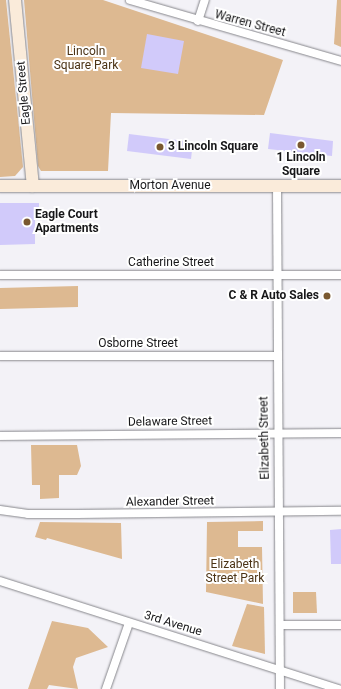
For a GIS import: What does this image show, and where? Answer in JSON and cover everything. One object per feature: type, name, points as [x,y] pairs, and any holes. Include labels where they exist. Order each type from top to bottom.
[{"type":"street","name":"Eagle Street","points":[[15,0],[32,186]]},
{"type":"street","name":"Warren Street","points":[[130,0],[341,62]]},
{"type":"street","points":[[198,21],[205,0]]},
{"type":"street","name":"Morton Avenue","points":[[0,186],[341,186]]},
{"type":"street","name":"Elizabeth Street","points":[[277,186],[276,433],[281,670],[280,689]]},
{"type":"street","name":"Catherine Street","points":[[0,275],[341,275]]},
{"type":"street","name":"Osborne Street","points":[[0,356],[276,356]]},
{"type":"street","name":"Delaware Street","points":[[0,436],[341,433]]},
{"type":"street","name":"Alexander Street","points":[[0,510],[28,514],[341,511]]},
{"type":"street","name":"3rd Avenue","points":[[0,581],[338,689]]},
{"type":"street","points":[[106,689],[129,623]]},
{"type":"street","points":[[280,625],[341,625]]},
{"type":"green space","points":[[0,0],[6,0],[23,167],[15,176],[0,177]]},
{"type":"green space","name":"Lincoln Square Park","points":[[24,0],[103,0],[283,60],[264,115],[111,113],[108,171],[41,171],[38,166]]},
{"type":"green space","points":[[337,0],[341,0],[341,47],[334,44]]},
{"type":"green space","points":[[78,286],[78,307],[0,309],[0,288]]},
{"type":"green space","points":[[31,445],[77,445],[81,466],[77,475],[59,475],[59,498],[40,499],[40,485],[32,485]]},
{"type":"green space","name":"Elizabeth Street Park","points":[[263,521],[263,531],[238,531],[238,547],[262,547],[263,604],[206,592],[207,522]]},
{"type":"green space","points":[[40,522],[121,523],[122,559],[47,538],[46,540],[35,537]]},
{"type":"green space","points":[[293,592],[316,592],[317,613],[293,613]]},
{"type":"green space","points":[[247,604],[264,607],[265,654],[232,646]]},
{"type":"green space","points":[[52,621],[88,628],[108,647],[76,658],[73,667],[78,689],[49,685],[47,689],[28,689]]},
{"type":"building","points":[[147,34],[184,41],[178,74],[141,68]]},
{"type":"building","name":"1 Lincoln Square","points":[[270,133],[333,141],[332,156],[268,149]]},
{"type":"building","name":"3 Lincoln Square","points":[[129,134],[193,142],[191,159],[127,151]]},
{"type":"building","name":"Eagle Court Apartments","points":[[0,203],[39,203],[39,213],[35,213],[35,244],[0,245]]},
{"type":"building","points":[[341,529],[341,564],[331,564],[330,530]]},
{"type":"place","name":"1 Lincoln Square","points":[[301,145]]},
{"type":"place","name":"3 Lincoln Square","points":[[160,147]]},
{"type":"place","name":"Eagle Court Apartments","points":[[27,222]]},
{"type":"place","name":"C & R Auto Sales","points":[[327,296]]}]
